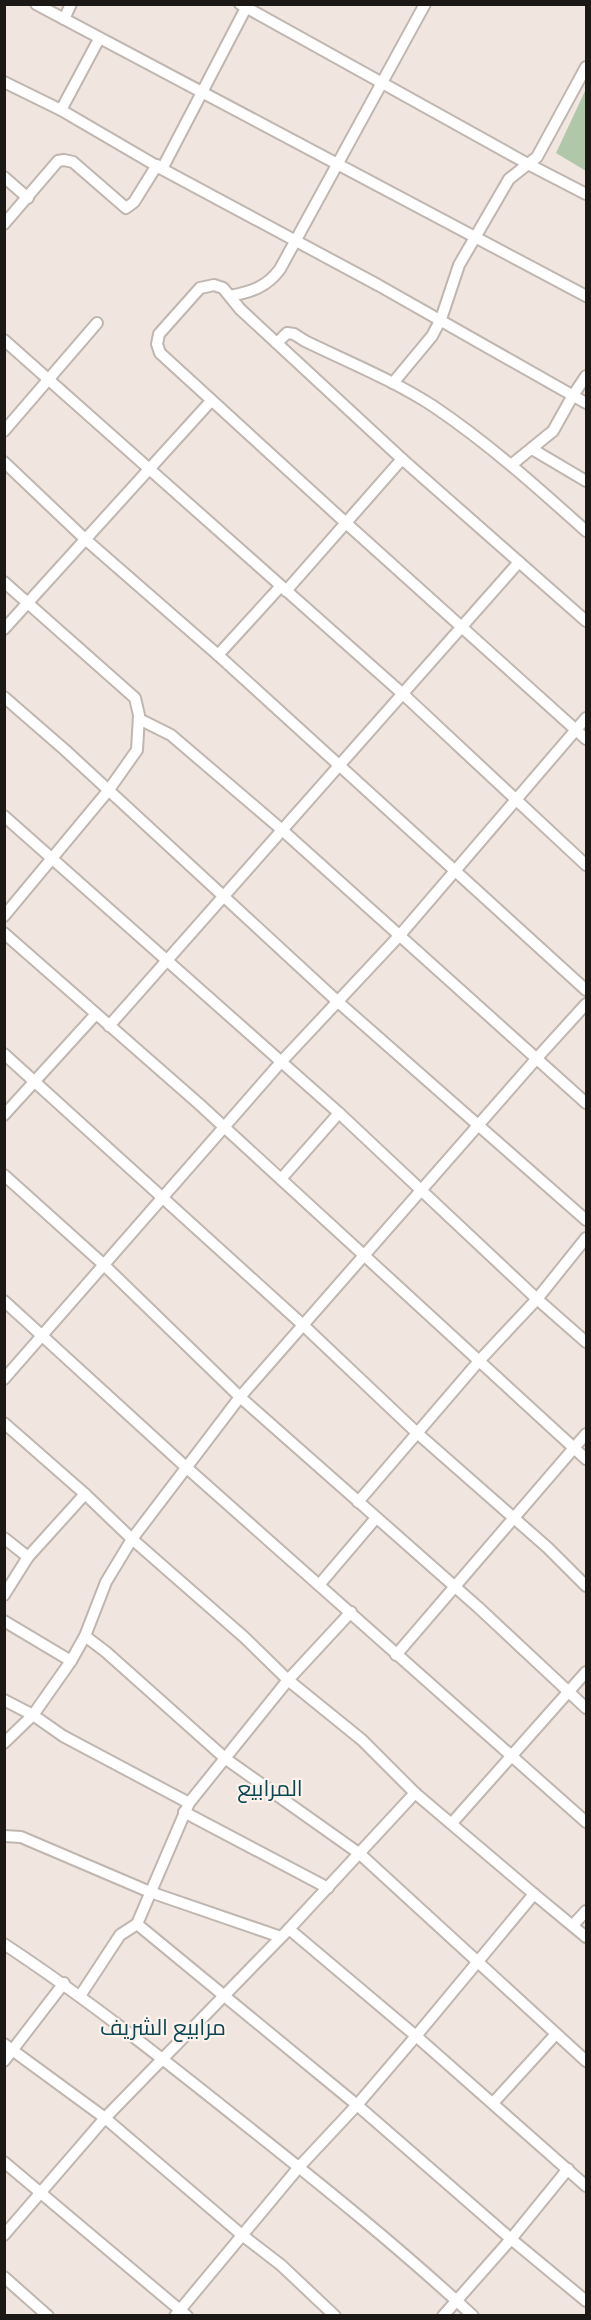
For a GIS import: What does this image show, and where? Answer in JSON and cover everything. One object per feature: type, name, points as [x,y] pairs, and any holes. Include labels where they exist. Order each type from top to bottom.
[{"type":"street","points":[[36,4],[586,296]]},
{"type":"street","points":[[64,19],[71,4]]},
{"type":"street","points":[[230,296],[252,291],[269,282],[296,241],[425,4]]},
{"type":"street","points":[[4,224],[58,161],[64,160],[73,162],[119,203],[126,208],[130,207],[159,167],[202,94],[244,6],[586,194]]},
{"type":"street","points":[[62,110],[99,39]]},
{"type":"street","points":[[393,383],[420,352],[441,319],[459,265],[509,179],[537,157],[586,68]]},
{"type":"street","points":[[4,82],[62,110],[159,167],[441,319],[572,397],[586,403]]},
{"type":"street","points":[[4,177],[28,198]]},
{"type":"street","points":[[586,621],[402,459],[277,343],[227,291],[218,286],[209,285],[200,288],[159,334],[156,341],[160,353],[586,739]]},
{"type":"street","points":[[4,431],[97,323]]},
{"type":"street","points":[[277,343],[285,335],[292,333],[432,405],[492,449],[586,531]]},
{"type":"street","points":[[4,339],[404,695],[586,865]]},
{"type":"street","points":[[511,465],[553,431],[586,376]]},
{"type":"street","points":[[4,629],[211,401]]},
{"type":"street","points":[[532,449],[586,481]]},
{"type":"street","points":[[218,655],[346,523],[402,459]]},
{"type":"street","points":[[4,462],[86,539],[218,655],[586,990]]},
{"type":"street","points":[[109,1026],[338,765],[404,695],[460,626],[519,562]]},
{"type":"street","points":[[4,582],[135,698],[139,719],[137,750],[108,791],[4,916]]},
{"type":"street","points":[[4,697],[337,1001],[586,1220]]},
{"type":"street","points":[[4,1379],[281,1062],[400,935],[586,718]]},
{"type":"street","points":[[139,719],[171,735],[281,829],[586,1103]]},
{"type":"street","points":[[4,816],[339,1113],[421,1192],[586,1342]]},
{"type":"street","points":[[4,933],[281,1179],[586,1459]]},
{"type":"street","points":[[4,1743],[33,1715],[71,1660],[85,1636],[106,1582],[132,1539],[240,1396],[586,1004]]},
{"type":"street","points":[[4,1115],[96,1014]]},
{"type":"street","points":[[4,1054],[586,1586]]},
{"type":"street","points":[[281,1179],[339,1113]]},
{"type":"street","points":[[4,1175],[103,1264],[240,1396],[454,1586],[586,1708]]},
{"type":"street","points":[[358,1502],[416,1432],[537,1299],[586,1238]]},
{"type":"street","points":[[4,1301],[187,1468],[586,1822]]},
{"type":"street","points":[[4,1423],[244,1636],[288,1680],[362,1740],[415,1792],[586,1936]]},
{"type":"street","points":[[396,1654],[586,1434]]},
{"type":"street","points":[[4,1595],[28,1557],[85,1494]]},
{"type":"street","points":[[319,1585],[376,1518]]},
{"type":"street","points":[[4,1538],[28,1557]]},
{"type":"street","points":[[80,1996],[120,1935],[137,1923],[187,1808],[288,1680],[351,1612]]},
{"type":"street","points":[[4,1621],[71,1660]]},
{"type":"street","points":[[85,1636],[226,1759],[360,1854],[586,2061]]},
{"type":"street","points":[[452,1823],[586,1672]]},
{"type":"street","points":[[4,1700],[328,1888]]},
{"type":"street","points":[[4,2235],[105,2118],[328,1888],[415,1792]]},
{"type":"street","points":[[4,1836],[21,1837],[150,1892],[281,1937]]},
{"type":"street","points":[[4,2162],[41,2191],[181,2314],[242,2235],[299,2167],[416,2036],[534,1894]]},
{"type":"street","points":[[573,1925],[586,1911]]},
{"type":"street","points":[[137,1923],[357,2104],[511,2239],[586,2301]]},
{"type":"street","points":[[289,1929],[416,2036],[586,2186]]},
{"type":"street","points":[[4,1944],[64,1983],[163,2059],[299,2167],[473,2316]]},
{"type":"street","points":[[4,2061],[9,2047],[64,1983]]},
{"type":"street","points":[[493,2103],[556,2034]]},
{"type":"street","points":[[9,2047],[105,2118],[242,2235],[281,2265],[335,2316]]},
{"type":"street","points":[[443,2316],[511,2239],[568,2169]]},
{"type":"street","points":[[4,2277],[48,2316]]},
{"type":"green space","points":[[586,89],[586,171],[556,153]]},
{"type":"district","name":"المرابيع","points":[[270,1787]]},
{"type":"district","name":"مرابيع الشريف","points":[[163,2026]]}]
